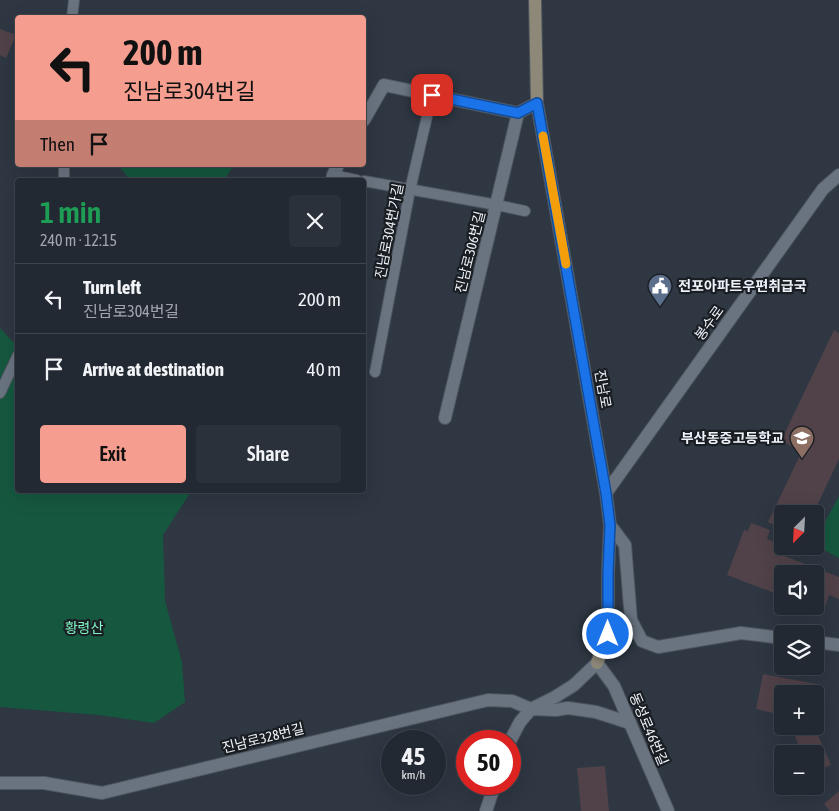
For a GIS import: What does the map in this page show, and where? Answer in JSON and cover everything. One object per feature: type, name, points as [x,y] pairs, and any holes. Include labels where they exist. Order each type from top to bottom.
[{"type":"main road","name":"진남로","points":[[535,0],[537,103],[606,493],[610,525],[608,634],[597,663]]},
{"type":"street","points":[[366,116],[384,85],[518,113],[537,103]]},
{"type":"street","name":"진남로306번길","points":[[445,418],[518,113]]},
{"type":"street","name":"봉수로","points":[[606,493],[823,189],[839,175]]},
{"type":"street","points":[[610,525],[625,545],[631,620],[642,641],[658,647],[741,633],[774,637]]},
{"type":"street","points":[[824,643],[839,645]]},
{"type":"street","name":"진남로","points":[[516,730],[531,709],[574,685],[597,663]]},
{"type":"street","name":"동성로46번길","points":[[597,663],[614,686],[668,811]]},
{"type":"street","name":"진남로328번길","points":[[0,783],[44,783],[102,793],[488,700],[512,701],[531,709],[556,710],[568,708],[596,712],[630,723]]},
{"type":"street","points":[[486,811],[491,795]]},
{"type":"lane","points":[[72,15],[74,0]]},
{"type":"lane","name":"진남로304번가길","points":[[375,372],[410,190],[432,95]]},
{"type":"lane","points":[[334,173],[350,178]]},
{"type":"lane","points":[[366,181],[525,211]]},
{"type":"lane","points":[[0,393],[15,361]]},
{"type":"green space","points":[[120,167],[233,167],[225,178],[128,178]]},
{"type":"green space","name":"황령산","points":[[0,328],[15,344],[15,493],[190,493],[163,535],[165,601],[182,662],[185,702],[154,723],[99,715],[0,707]]},
{"type":"green space","points":[[839,496],[839,558],[824,550],[824,524]]},
{"type":"building","points":[[0,29],[15,35],[15,37],[6,58],[0,55]]},
{"type":"building","points":[[834,330],[839,333],[839,459],[817,505],[776,505],[802,451],[781,441]]},
{"type":"building","points":[[774,509],[774,525],[768,522]]},
{"type":"building","points":[[751,523],[770,530],[767,539],[774,542],[774,555],[782,555],[808,565],[774,565],[774,593],[727,575],[744,530],[748,531]]},
{"type":"building","points":[[824,571],[839,577],[839,599],[829,595],[825,607]]},
{"type":"building","points":[[763,674],[817,684],[774,685],[774,713],[756,709]]},
{"type":"building","points":[[795,735],[818,735],[822,745],[798,745]]},
{"type":"building","points":[[824,749],[831,765],[824,768]]},
{"type":"building","points":[[605,766],[609,811],[581,811],[577,768]]},
{"type":"building","points":[[839,791],[839,811],[830,811],[824,804]]},
{"type":"slow traffic","points":[[543,136],[566,264]]},
{"type":"place","name":"전포아파트우편취급국","points":[[660,307]]},
{"type":"place","name":"부산동중고등학교","points":[[802,459]]},
{"type":"route","points":[[432,95],[518,113],[537,103],[606,493],[610,525],[608,634]]}]
